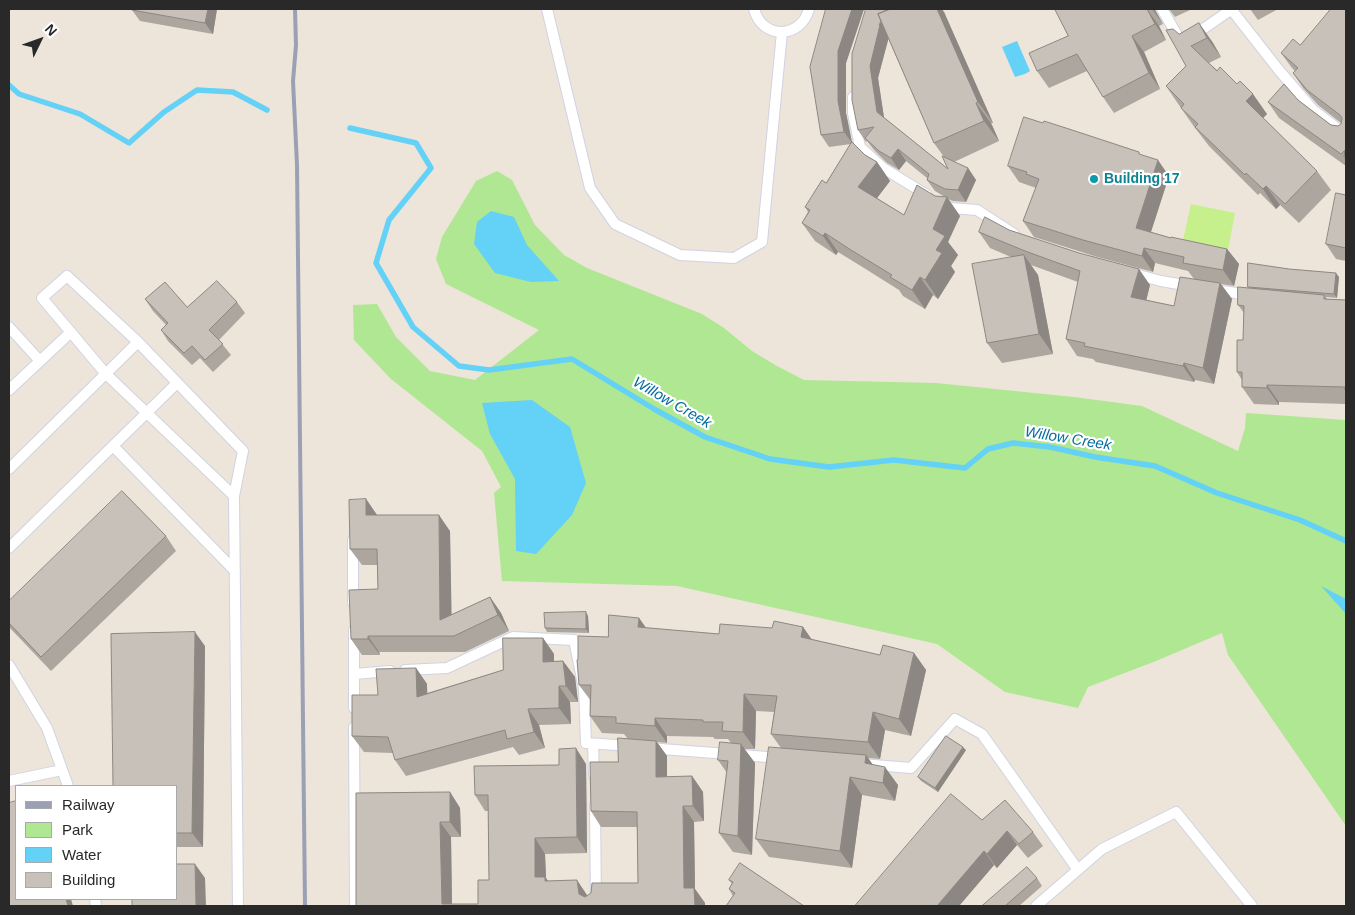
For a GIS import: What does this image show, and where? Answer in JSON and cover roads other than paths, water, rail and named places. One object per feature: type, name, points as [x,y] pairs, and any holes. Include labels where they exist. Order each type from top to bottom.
[{"type":"lane","points":[[547,9],[590,188],[615,224],[680,255],[734,258],[762,242],[782,32]]},
{"type":"lane","points":[[754,9],[760,22],[766,28],[782,32],[799,26],[805,19],[809,9]]},
{"type":"lane","points":[[1162,9],[1182,43],[1231,9],[1313,110],[1346,135]]},
{"type":"lane","points":[[853,84],[853,113],[860,147],[884,168],[911,186],[951,208],[977,210],[1022,240]]},
{"type":"lane","points":[[1118,270],[1161,281],[1263,299]]},
{"type":"lane","points":[[234,496],[106,374],[42,298],[67,276],[138,342],[243,451],[234,496],[238,906]]},
{"type":"lane","points":[[9,327],[40,361]]},
{"type":"lane","points":[[9,390],[71,332]]},
{"type":"lane","points":[[9,469],[138,342]]},
{"type":"lane","points":[[9,548],[177,383]]},
{"type":"lane","points":[[113,446],[235,571]]},
{"type":"lane","points":[[353,526],[355,906]]},
{"type":"lane","points":[[354,674],[446,668],[512,637],[574,640],[584,689],[586,743],[792,759]]},
{"type":"lane","points":[[9,665],[47,728],[68,785]]},
{"type":"lane","points":[[852,763],[911,768],[955,719],[982,734],[1078,870]]},
{"type":"lane","points":[[594,744],[596,906]]},
{"type":"lane","points":[[9,782],[62,770]]},
{"type":"lane","points":[[1036,906],[1102,849],[1176,812],[1252,906]]},
{"type":"water","points":[[1017,41],[1030,71],[1015,77],[1002,47]]},
{"type":"water","points":[[491,211],[514,217],[527,245],[559,281],[531,282],[495,273],[474,244],[477,222]]},
{"type":"water","points":[[532,400],[570,427],[586,483],[572,515],[536,554],[516,551],[515,479],[490,434],[482,403]]},
{"type":"water","points":[[1321,586],[1346,599],[1346,614]]},
{"type":"waterway","name":"Willow Creek","points":[[9,85],[19,94],[80,114],[129,143],[164,112],[197,90],[233,92],[267,110]]},
{"type":"waterway","name":"Willow Creek","points":[[350,128],[416,143],[431,168],[389,220],[376,263],[413,327],[459,366],[489,370],[572,359],[654,409],[705,437],[770,459],[829,467],[894,460],[965,468],[988,449],[1013,443],[1050,447],[1095,457],[1155,466],[1217,493],[1300,520],[1346,541]]},
{"type":"railway","points":[[295,9],[296,45],[293,81],[297,165],[305,906]]},
{"type":"place","name":"Building 17","points":[[1094,179]]}]
